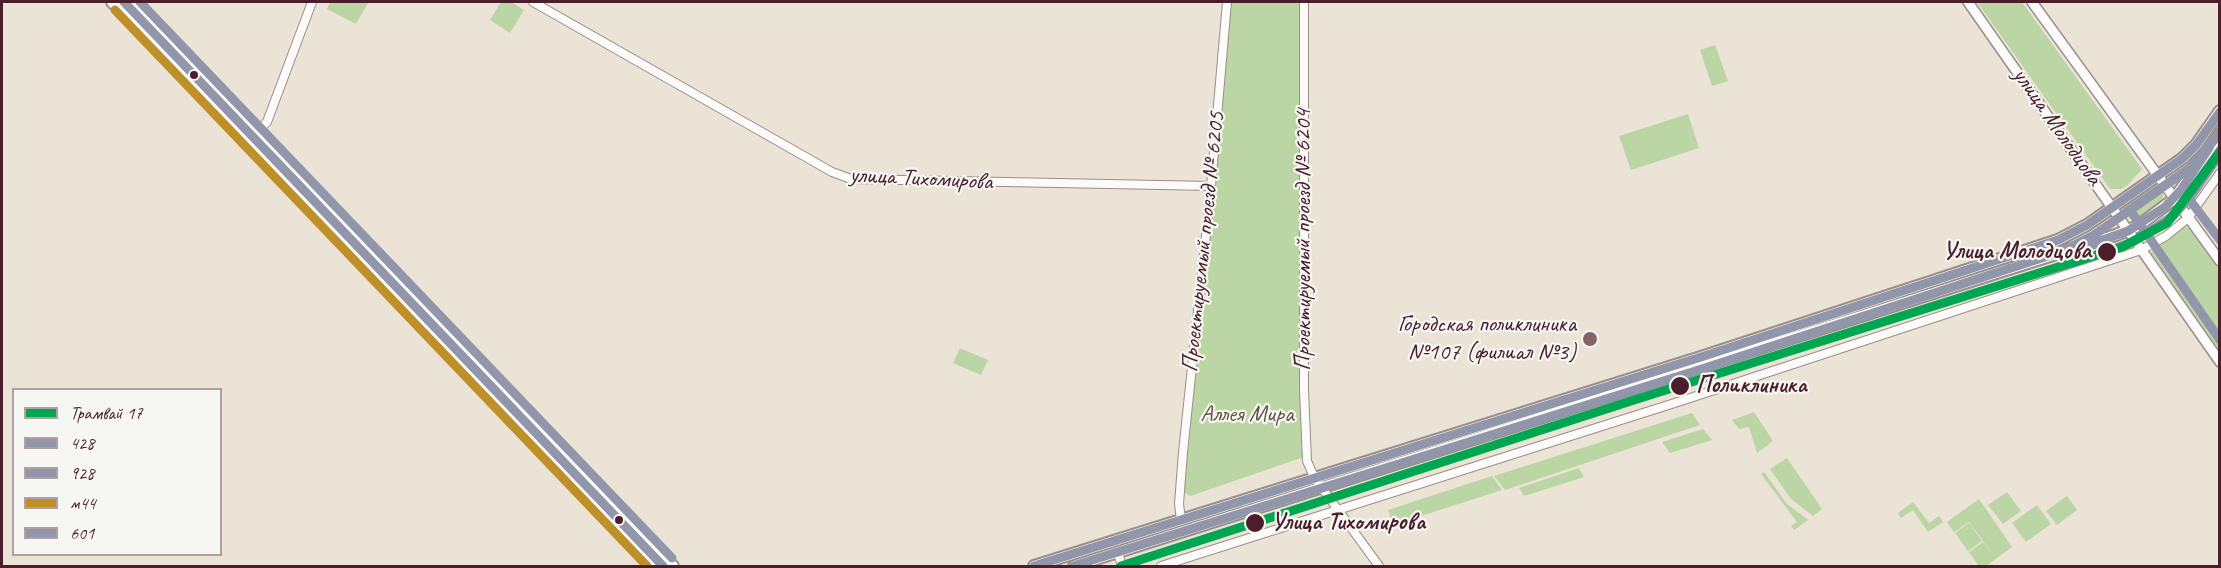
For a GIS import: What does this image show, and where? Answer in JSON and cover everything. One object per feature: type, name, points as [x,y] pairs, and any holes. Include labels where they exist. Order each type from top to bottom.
[{"type":"main road","points":[[112,2],[651,567]]},
{"type":"main road","points":[[134,2],[673,567]]},
{"type":"main road","points":[[1034,567],[1693,359],[2058,240],[2074,233],[2190,152],[2220,111]]},
{"type":"main road","points":[[1074,567],[2128,231],[2174,199],[2220,134]]},
{"type":"street","points":[[246,142],[267,122],[312,2]]},
{"type":"street","name":"улица Тихомирова","points":[[533,2],[832,172],[851,179],[1210,186]]},
{"type":"street","name":"Проектируемый проезд № 6205","points":[[1181,519],[1179,504],[1183,452],[1227,2]]},
{"type":"street","name":"Проектируемый проезд № 6204","points":[[1304,2],[1304,389],[1307,461],[1314,477]]},
{"type":"street","name":"улица Молодцова","points":[[1968,2],[2220,362]]},
{"type":"street","points":[[2032,2],[2220,261]]},
{"type":"street","points":[[1161,567],[2141,250],[2166,236],[2188,218],[2220,173]]},
{"type":"street","points":[[407,309],[412,311],[418,309],[420,304],[418,298]]},
{"type":"street","points":[[440,344],[437,338],[440,333],[445,330],[451,333]]},
{"type":"street","name":"улица Молодцова","points":[[2206,343],[2220,350]]},
{"type":"street","points":[[1314,477],[1379,567]]},
{"type":"street","points":[[1118,553],[1122,567]]},
{"type":"green space","points":[[330,2],[368,3],[356,24],[327,9]]},
{"type":"green space","points":[[501,2],[511,2],[524,10],[510,33],[490,20]]},
{"type":"green space","name":"Аллея Мира","points":[[1232,2],[1300,2],[1304,457],[1190,496],[1184,492]]},
{"type":"green space","points":[[1977,2],[2022,2],[2142,169],[2128,185],[2121,189],[2110,189]]},
{"type":"green space","points":[[1715,45],[1728,81],[1712,86],[1700,50]]},
{"type":"green space","points":[[1688,114],[1699,148],[1631,170],[1619,136]]},
{"type":"green space","points":[[2154,184],[2163,191],[2163,200],[2134,220],[2126,217],[2122,210],[2124,204]]},
{"type":"green space","points":[[2185,226],[2190,229],[2219,269],[2219,351],[2151,253],[2153,247]]},
{"type":"green space","points":[[960,348],[988,360],[981,375],[953,363]]},
{"type":"green space","points":[[1754,412],[1773,441],[1757,453],[1749,427],[1739,429],[1732,420]]},
{"type":"green space","points":[[1692,413],[1700,425],[1505,490],[1494,476]]},
{"type":"green space","points":[[1703,429],[1712,440],[1670,453],[1662,442]]},
{"type":"green space","points":[[1787,458],[1822,509],[1813,516],[1791,499],[1770,469]]},
{"type":"green space","points":[[1579,468],[1584,477],[1524,496],[1519,488]]},
{"type":"green space","points":[[1764,472],[1787,504],[1808,520],[1794,530],[1791,526],[1797,522],[1761,474]]},
{"type":"green space","points":[[1492,476],[1502,490],[1393,525],[1388,510]]},
{"type":"green space","points":[[2007,492],[2021,511],[2003,524],[1988,505]]},
{"type":"green space","points":[[2067,496],[2077,510],[2057,525],[2046,511]]},
{"type":"green space","points":[[1979,499],[2012,547],[1986,566],[1979,566],[1969,552],[1983,542],[1994,556],[1969,522],[1954,532],[1947,522]]},
{"type":"green space","points":[[1913,502],[1929,523],[1939,516],[1943,522],[1928,532],[1913,510],[1901,518],[1898,513]]},
{"type":"green space","points":[[2037,505],[2051,524],[2026,542],[2012,523]]},
{"type":"green space","points":[[1969,523],[1982,541],[1968,551],[1955,533]]},
{"type":"tram line","name":"17","points":[[1121,566],[1634,400],[2122,247],[2167,223],[2220,152]]},
{"type":"transit line","name":"428","points":[[124,2],[663,566]]},
{"type":"transit line","name":"601","points":[[140,2],[672,558]]},
{"type":"transit line","name":"м44","points":[[115,10],[647,566]]},
{"type":"transit line","name":"428","points":[[1034,566],[1701,357],[2058,240],[2087,225],[2183,158],[2196,145],[2220,112]]},
{"type":"transit line","name":"928","points":[[1073,566],[1705,368],[2063,251],[2094,235],[2190,168],[2220,133]]},
{"type":"transit line","points":[[2220,133],[2191,167],[2130,210],[2220,340]]},
{"type":"transit line","name":"428","points":[[2069,252],[2128,231],[2165,207],[2181,190],[2209,148]]},
{"type":"transit line","name":"928","points":[[2073,263],[2133,242],[2173,216],[2190,197],[2219,155]]},
{"type":"transit line","points":[[2219,155],[2189,199],[2220,240]]},
{"type":"place","name":"Улица Молодцова","points":[[2107,252]]},
{"type":"place","name":"Городская поликлиника №107 (филиал №3)","points":[[1590,339]]},
{"type":"place","name":"Поликлиника","points":[[1680,386]]},
{"type":"place","name":"Улица Тихомирова","points":[[1255,523]]}]
